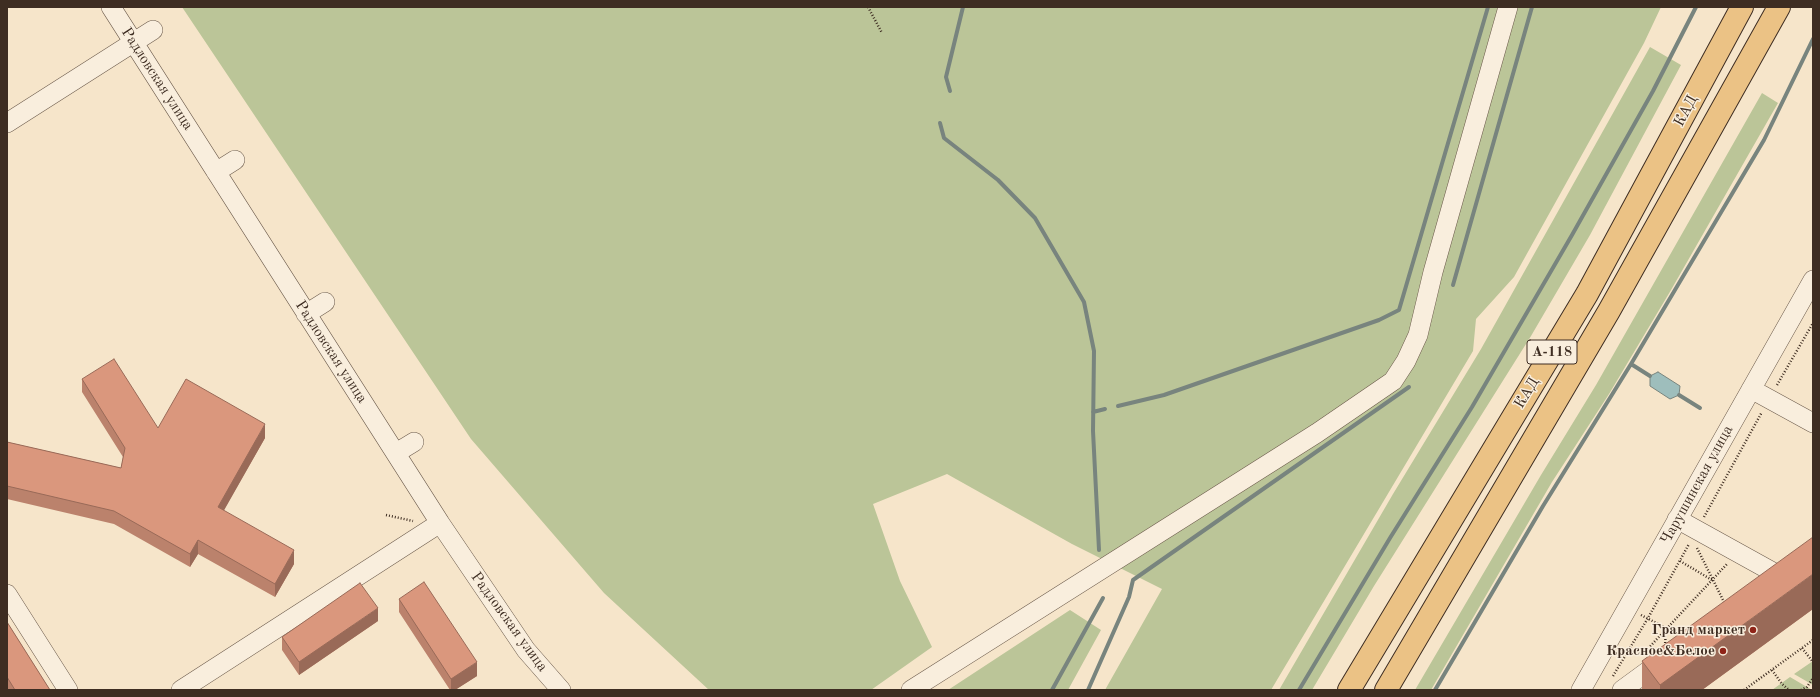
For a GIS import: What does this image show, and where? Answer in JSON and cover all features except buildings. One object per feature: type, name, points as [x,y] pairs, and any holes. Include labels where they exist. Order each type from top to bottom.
[{"type":"highway","name":"КАД","points":[[1349,690],[1587,294],[1742,7]]},
{"type":"highway","name":"КАД","points":[[1386,690],[1609,310],[1779,7]]},
{"type":"street","name":"Радловская улица","points":[[111,7],[440,523],[526,650],[561,690]]},
{"type":"street","points":[[911,690],[1317,433],[1393,380],[1406,361],[1418,335],[1433,272],[1508,7]]},
{"type":"street","points":[[7,123],[153,30]]},
{"type":"street","points":[[216,172],[236,160]]},
{"type":"street","name":"Чарушинская улица","points":[[1581,690],[1813,280]]},
{"type":"street","points":[[306,314],[326,302]]},
{"type":"street","points":[[1751,389],[1813,423]]},
{"type":"street","points":[[396,454],[414,442]]},
{"type":"street","points":[[1677,518],[1695,534],[1786,571],[1761,589]]},
{"type":"street","points":[[181,690],[440,523]]},
{"type":"street","points":[[7,594],[68,690]]},
{"type":"street","points":[[1617,679],[1676,651]]},
{"type":"path","points":[[868,7],[882,33]]},
{"type":"path","points":[[1617,679],[1648,618],[1813,324]]},
{"type":"path","points":[[386,515],[417,522]]},
{"type":"path","points":[[1695,534],[1712,580],[1726,606]]},
{"type":"path","points":[[1641,656],[1738,552]]},
{"type":"path","points":[[1680,561],[1712,580]]},
{"type":"path","points":[[1648,618],[1666,628],[1692,633]]},
{"type":"path","points":[[1744,690],[1749,689],[1813,640]]},
{"type":"path","points":[[1802,648],[1813,662]]},
{"type":"path","points":[[1772,670],[1782,684],[1789,690]]},
{"type":"path","points":[[1801,690],[1806,687],[1813,678]]},
{"type":"green space","points":[[182,7],[1661,7],[1644,43],[1514,277],[1476,319],[1473,351],[1271,690],[1105,690],[1162,589],[1072,544],[947,474],[873,504],[900,581],[932,647],[871,690],[709,690],[604,593],[471,439]]},
{"type":"green space","points":[[1650,47],[1681,65],[1590,235],[1531,336],[1374,586],[1312,690],[1279,690],[1393,494],[1481,349]]},
{"type":"green space","points":[[1762,93],[1778,103],[1671,290],[1609,394],[1552,482],[1431,690],[1415,690],[1541,475],[1596,385]]},
{"type":"green space","points":[[1070,610],[1101,630],[1068,690],[948,690]]},
{"type":"green space","points":[[1813,661],[1813,685],[1794,674]]},
{"type":"green space","points":[[1790,677],[1812,690],[1772,690]]},
{"type":"water","points":[[1658,372],[1680,386],[1679,395],[1670,399],[1650,386],[1650,376]]},
{"type":"waterway","points":[[950,91],[946,77],[963,7]]},
{"type":"waterway","points":[[1118,406],[1164,395],[1379,320],[1399,310],[1488,7]]},
{"type":"waterway","points":[[1453,285],[1532,7]]},
{"type":"waterway","points":[[1299,690],[1390,538],[1472,407],[1572,235],[1653,91],[1696,7]]},
{"type":"waterway","points":[[1435,690],[1543,506],[1631,364],[1764,140],[1813,39]]},
{"type":"waterway","points":[[940,123],[944,138],[998,180],[1035,218],[1084,302],[1094,351],[1093,431],[1099,550]]},
{"type":"waterway","points":[[1631,364],[1650,376]]},
{"type":"waterway","points":[[1088,690],[1129,597],[1133,580],[1409,387]]},
{"type":"waterway","points":[[1679,395],[1700,408]]},
{"type":"waterway","points":[[1093,412],[1105,409]]},
{"type":"waterway","points":[[1052,690],[1103,598]]},
{"type":"place","name":"Гранд маркет","points":[[1753,630]]},
{"type":"place","name":"Красное&Белое","points":[[1723,651]]}]
